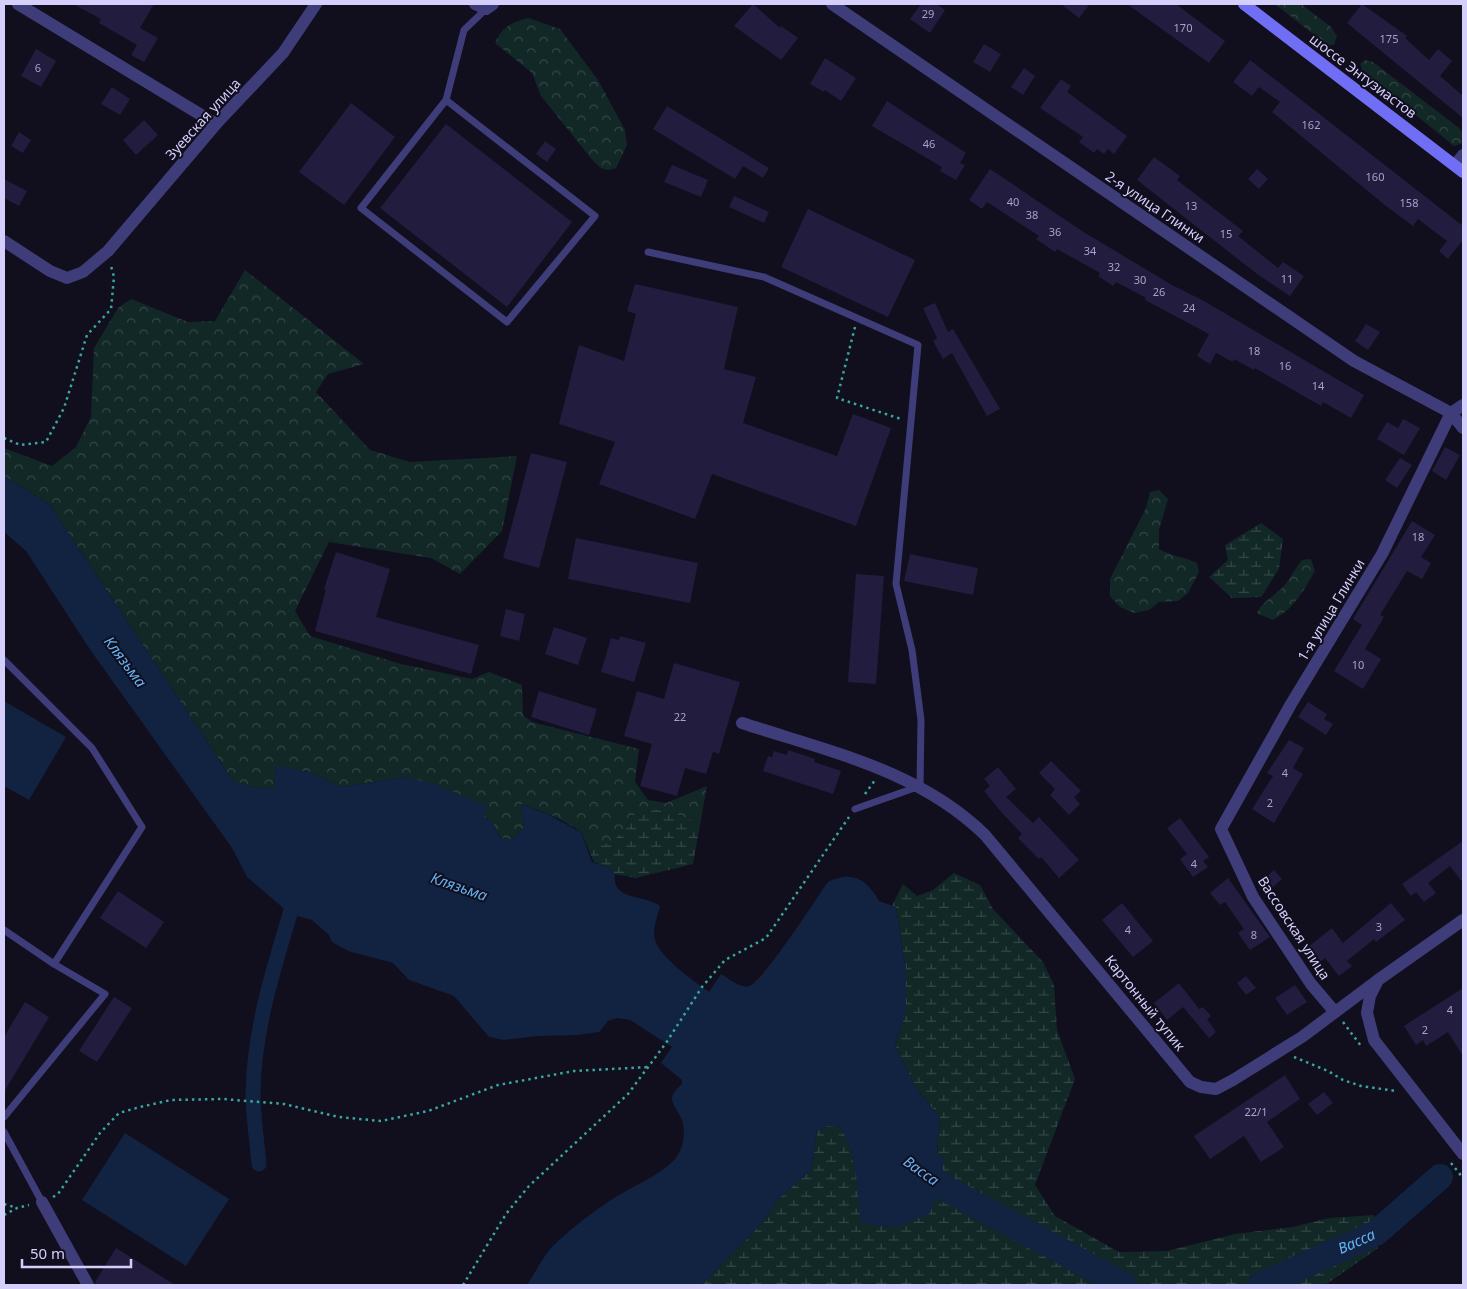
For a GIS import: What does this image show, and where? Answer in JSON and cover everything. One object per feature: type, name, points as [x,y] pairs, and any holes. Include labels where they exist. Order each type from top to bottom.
[{"type":"main road","name":"шоссе Энтузиастов","points":[[1244,4],[1459,169]]},
{"type":"street","points":[[18,4],[216,124]]},
{"type":"street","name":"Зуевская улица","points":[[4,241],[50,271],[67,278],[83,272],[108,251],[216,124],[283,53],[316,4]]},
{"type":"street","name":"2-я улица Глинки","points":[[832,4],[1354,361],[1451,413],[1463,428]]},
{"type":"street","points":[[1459,169],[1463,154]]},
{"type":"street","points":[[1451,413],[1463,405]]},
{"type":"street","name":"1-я улица Глинки","points":[[1221,829],[1292,704],[1382,554],[1451,413]]},
{"type":"street","name":"Картонный тупик","points":[[742,723],[882,769],[920,786],[953,806],[985,835],[1190,1082],[1201,1088],[1216,1088],[1280,1052],[1334,1011],[1463,920]]},
{"type":"street","name":"Вассовская улица","points":[[1221,829],[1253,897],[1311,984],[1334,1011]]},
{"type":"street","points":[[1378,980],[1370,996],[1367,1013],[1374,1040],[1463,1154]]},
{"type":"street","points":[[42,1202],[88,1285]]},
{"type":"lane","points":[[446,100],[595,216],[507,322],[362,208],[446,100],[464,30],[484,5]]},
{"type":"lane","points":[[648,252],[764,277],[918,345],[896,584],[912,650],[920,720],[920,786],[855,809]]},
{"type":"lane","points":[[4,660],[92,748],[142,827],[54,964]]},
{"type":"lane","points":[[4,930],[54,964],[105,994],[4,1117]]},
{"type":"lane","points":[[4,1132],[42,1202]]},
{"type":"path","points":[[4,438],[20,446],[46,442],[64,408],[87,334],[112,310],[114,277],[108,251]]},
{"type":"path","points":[[857,318],[838,398],[912,422]]},
{"type":"path","points":[[463,1285],[506,1214],[528,1186],[609,1113],[649,1067],[702,987],[725,960],[766,938],[882,769]]},
{"type":"path","points":[[1280,1052],[1313,1064],[1342,1080],[1361,1086],[1396,1091]]},
{"type":"path","points":[[42,1202],[58,1194],[100,1133],[119,1113],[171,1100],[223,1099],[284,1104],[339,1117],[381,1121],[428,1111],[498,1085],[574,1071],[649,1067]]},
{"type":"path","points":[[4,1204],[17,1208],[4,1215]]},
{"type":"green space","points":[[1275,4],[1301,4],[1331,27],[1337,36],[1334,45],[1327,45]]},
{"type":"green space","points":[[528,18],[560,29],[598,80],[625,130],[627,145],[616,168],[604,169],[594,162],[541,96],[532,73],[495,43],[504,29],[517,21]]},
{"type":"green space","points":[[1365,60],[1373,62],[1459,128],[1463,133],[1463,143],[1454,146],[1363,72],[1360,64]]},
{"type":"green space","points":[[245,270],[364,364],[328,374],[316,392],[370,450],[410,462],[517,456],[502,531],[460,574],[431,558],[329,542],[295,611],[310,636],[401,664],[472,679],[489,672],[522,685],[523,715],[532,722],[639,749],[635,782],[648,800],[666,803],[707,786],[700,825],[679,815],[628,823],[612,842],[599,845],[591,842],[581,832],[567,823],[521,804],[524,827],[511,840],[500,837],[492,822],[484,817],[487,806],[406,777],[341,787],[310,772],[276,767],[274,789],[252,787],[233,781],[49,504],[4,476],[4,448],[52,466],[76,447],[91,417],[94,348],[118,308],[131,299],[188,322],[215,321]]},
{"type":"green space","points":[[1159,490],[1168,499],[1159,530],[1159,549],[1168,554],[1197,563],[1199,572],[1188,593],[1178,601],[1159,602],[1149,610],[1134,613],[1120,607],[1110,596],[1110,579],[1146,508],[1150,492]]},
{"type":"green space","points":[[1261,523],[1283,539],[1279,569],[1261,597],[1232,598],[1209,577],[1228,560],[1225,545]]},
{"type":"green space","points":[[1311,559],[1315,571],[1292,606],[1272,620],[1257,613],[1262,605],[1284,586],[1302,560]]},
{"type":"green space","points":[[650,808],[679,815],[700,825],[693,864],[636,878],[615,874],[610,868],[594,862],[581,832],[591,840],[600,844],[607,844],[620,834],[638,810]]},
{"type":"green space","points":[[954,873],[980,885],[993,909],[1043,962],[1054,985],[1057,1030],[1075,1079],[1035,1185],[1055,1216],[1119,1252],[1167,1251],[1235,1234],[1292,1227],[1329,1218],[1374,1215],[1378,1248],[1328,1283],[1319,1285],[702,1285],[762,1223],[778,1199],[812,1169],[817,1131],[828,1126],[840,1127],[847,1139],[853,1158],[937,1153],[940,1118],[916,1088],[895,1045],[906,1012],[906,970],[896,907],[892,906],[903,884],[917,896],[933,890]]},
{"type":"water","name":"Клязьма","points":[[4,476],[49,504],[233,781],[252,787],[274,789],[276,766],[310,772],[341,787],[406,777],[434,784],[487,806],[484,817],[492,822],[500,837],[511,840],[524,827],[521,804],[547,814],[581,832],[592,862],[610,868],[615,874],[615,883],[618,889],[630,896],[653,902],[660,906],[654,933],[655,941],[660,950],[685,974],[709,992],[721,974],[735,983],[746,987],[756,981],[777,956],[828,882],[845,877],[858,879],[869,887],[879,901],[896,907],[906,970],[906,1012],[895,1045],[916,1088],[940,1118],[937,1153],[943,1159],[943,1187],[929,1214],[894,1228],[861,1223],[856,1174],[850,1149],[840,1127],[828,1126],[817,1131],[812,1169],[778,1199],[762,1223],[702,1285],[527,1285],[548,1251],[558,1241],[613,1198],[660,1172],[675,1159],[681,1149],[684,1132],[682,1121],[673,1103],[672,1096],[682,1084],[682,1080],[661,1063],[672,1047],[630,1020],[617,1018],[608,1021],[599,1032],[579,1035],[538,1036],[504,1040],[489,1037],[454,996],[409,980],[393,963],[348,951],[332,942],[329,935],[312,920],[290,914],[247,877],[232,848],[91,651],[26,551],[4,532]]},
{"type":"water","points":[[4,701],[66,737],[29,800],[4,786]]},
{"type":"water","points":[[125,1133],[229,1199],[186,1266],[82,1200]]},
{"type":"building","points":[[73,4],[154,4],[140,28],[158,38],[144,62],[131,55],[137,45],[99,23],[101,19]]},
{"type":"building","points":[[753,4],[780,28],[781,26],[798,38],[781,60],[734,26]]},
{"type":"building","points":[[921,4],[936,4],[945,10],[930,33],[910,19]]},
{"type":"building","points":[[1061,4],[1090,4],[1079,18]]},
{"type":"building","points":[[1127,4],[1176,4],[1225,41],[1209,63]]},
{"type":"building","points":[[1362,4],[1407,36],[1405,38],[1429,60],[1438,49],[1452,61],[1440,76],[1463,96],[1463,118],[1347,23]]},
{"type":"building","points":[[984,44],[1001,54],[990,72],[973,62]]},
{"type":"building","points":[[36,49],[56,61],[41,87],[21,76]]},
{"type":"building","points":[[825,58],[856,78],[841,101],[825,90],[824,92],[810,84]]},
{"type":"building","points":[[1250,60],[1463,226],[1463,240],[1448,259],[1439,251],[1447,241],[1418,219],[1413,226],[1272,112],[1280,102],[1259,87],[1252,96],[1233,82]]},
{"type":"building","points":[[1024,68],[1035,76],[1023,95],[1011,87]]},
{"type":"building","points":[[1061,79],[1071,86],[1067,92],[1127,136],[1114,154],[1108,149],[1104,154],[1097,149],[1094,153],[1079,142],[1083,137],[1040,108]]},
{"type":"building","points":[[112,87],[130,99],[120,115],[101,104]]},
{"type":"building","points":[[887,101],[966,153],[960,163],[965,165],[956,180],[940,171],[942,167],[872,126]]},
{"type":"building","points":[[351,103],[395,137],[344,205],[299,172]]},
{"type":"building","points":[[667,106],[769,168],[763,178],[743,166],[735,179],[653,129]]},
{"type":"building","points":[[144,120],[158,135],[136,155],[123,140]]},
{"type":"building","points":[[446,124],[572,222],[507,307],[380,208]]},
{"type":"building","points":[[19,132],[31,140],[23,153],[11,146]]},
{"type":"building","points":[[545,141],[556,149],[547,162],[536,154]]},
{"type":"building","points":[[1154,157],[1180,176],[1177,180],[1243,231],[1238,236],[1278,268],[1283,262],[1304,276],[1290,296],[1257,274],[1137,180]]},
{"type":"building","points":[[672,165],[708,180],[701,197],[664,182]]},
{"type":"building","points":[[990,169],[1082,231],[1364,395],[1351,418],[1323,402],[1321,406],[1255,368],[1254,370],[1234,359],[1233,362],[1216,353],[1210,364],[1197,356],[1209,334],[1145,300],[1146,298],[1116,282],[1113,286],[1098,276],[1100,273],[1057,249],[1055,252],[1036,239],[1039,236],[987,202],[982,209],[969,200]]},
{"type":"building","points":[[1257,169],[1268,179],[1259,189],[1248,179]]},
{"type":"building","points":[[4,179],[27,191],[19,206],[4,198]]},
{"type":"building","points":[[734,196],[769,212],[764,223],[729,207]]},
{"type":"building","points":[[808,209],[915,260],[888,317],[781,267]]},
{"type":"building","points":[[635,284],[738,307],[724,369],[756,377],[743,423],[837,456],[853,414],[891,428],[856,526],[712,474],[695,519],[599,484],[615,442],[559,424],[579,345],[624,361],[636,314],[627,311]]},
{"type":"building","points":[[935,303],[948,332],[953,329],[1000,409],[987,416],[952,353],[943,359],[933,341],[937,338],[923,308]]},
{"type":"building","points":[[1366,324],[1380,332],[1368,350],[1355,341]]},
{"type":"building","points":[[1403,419],[1420,428],[1404,455],[1377,439],[1387,422],[1398,428]]},
{"type":"building","points":[[1445,447],[1460,455],[1446,480],[1432,471]]},
{"type":"building","points":[[531,453],[567,462],[539,568],[503,558]]},
{"type":"building","points":[[1400,458],[1412,465],[1397,488],[1385,480]]},
{"type":"building","points":[[1412,521],[1435,535],[1421,557],[1431,563],[1422,579],[1407,571],[1380,615],[1384,617],[1365,649],[1381,659],[1363,689],[1334,671],[1362,625],[1353,619]]},
{"type":"building","points":[[576,538],[698,563],[690,603],[568,579]]},
{"type":"building","points":[[336,552],[390,569],[376,617],[479,645],[471,674],[315,631],[326,589],[324,589]]},
{"type":"building","points":[[910,554],[978,568],[973,595],[904,581]]},
{"type":"building","points":[[856,574],[884,576],[876,684],[848,682]]},
{"type":"building","points":[[506,609],[525,614],[519,641],[500,636]]},
{"type":"building","points":[[554,627],[587,638],[578,665],[545,654]]},
{"type":"building","points":[[620,636],[646,643],[634,682],[601,672],[611,638],[619,640]]},
{"type":"building","points":[[674,663],[740,682],[719,754],[713,752],[706,774],[685,768],[677,796],[640,786],[652,744],[624,736],[637,691],[664,699]]},
{"type":"building","points":[[539,691],[597,709],[589,735],[531,717]]},
{"type":"building","points":[[1308,702],[1327,714],[1324,719],[1333,724],[1326,735],[1298,717]]},
{"type":"building","points":[[1289,740],[1304,748],[1293,768],[1303,774],[1274,823],[1252,809],[1273,776],[1267,773]]},
{"type":"building","points":[[788,750],[815,759],[814,762],[841,771],[833,794],[763,771],[768,756],[772,757],[774,751],[787,755]]},
{"type":"building","points":[[1051,761],[1081,791],[1074,797],[1080,804],[1069,815],[1050,795],[1055,789],[1039,773]]},
{"type":"building","points":[[998,767],[1016,789],[1006,797],[1033,823],[1039,817],[1079,860],[1059,878],[1041,857],[1039,859],[1018,838],[1022,834],[984,791],[990,786],[984,779]]},
{"type":"building","points":[[1180,818],[1209,857],[1203,861],[1208,867],[1193,877],[1180,859],[1187,854],[1167,828]]},
{"type":"building","points":[[1463,841],[1463,883],[1450,866],[1428,883],[1436,893],[1424,902],[1416,892],[1411,896],[1402,884]]},
{"type":"building","points":[[1274,870],[1282,879],[1270,890],[1262,881]]},
{"type":"building","points":[[1228,878],[1270,937],[1250,950],[1238,933],[1244,929],[1225,902],[1220,905],[1210,893]]},
{"type":"building","points":[[118,891],[164,922],[146,948],[100,918]]},
{"type":"building","points":[[1122,903],[1153,941],[1133,957],[1102,920]]},
{"type":"building","points":[[1391,903],[1405,920],[1376,942],[1374,939],[1347,961],[1352,966],[1339,976],[1325,958],[1319,963],[1307,948],[1332,928],[1343,943]]},
{"type":"building","points":[[1246,976],[1256,988],[1246,995],[1237,983]]},
{"type":"building","points":[[1179,983],[1199,1009],[1203,1007],[1211,1016],[1207,1019],[1216,1032],[1209,1038],[1183,1007],[1167,1020],[1154,1003]]},
{"type":"building","points":[[1295,985],[1307,1002],[1287,1015],[1275,998]]},
{"type":"building","points":[[1463,988],[1463,1056],[1448,1032],[1426,1046],[1423,1040],[1416,1045],[1404,1026]]},
{"type":"building","points":[[114,997],[132,1008],[97,1062],[79,1051]]},
{"type":"building","points":[[25,1002],[49,1017],[4,1092],[4,1037]]},
{"type":"building","points":[[1285,1075],[1300,1099],[1267,1122],[1284,1147],[1261,1162],[1244,1136],[1210,1159],[1194,1136]]},
{"type":"building","points":[[1324,1092],[1333,1103],[1317,1115],[1308,1104]]},
{"type":"building","points":[[116,1248],[175,1285],[96,1285],[95,1282]]},
{"type":"waterway","points":[[259,1164],[253,1092],[257,1042],[268,992],[296,894]]},
{"type":"waterway","name":"Васса","points":[[914,1167],[943,1187],[1124,1285]]},
{"type":"waterway","name":"Васса","points":[[1261,1285],[1376,1233],[1440,1177]]}]
